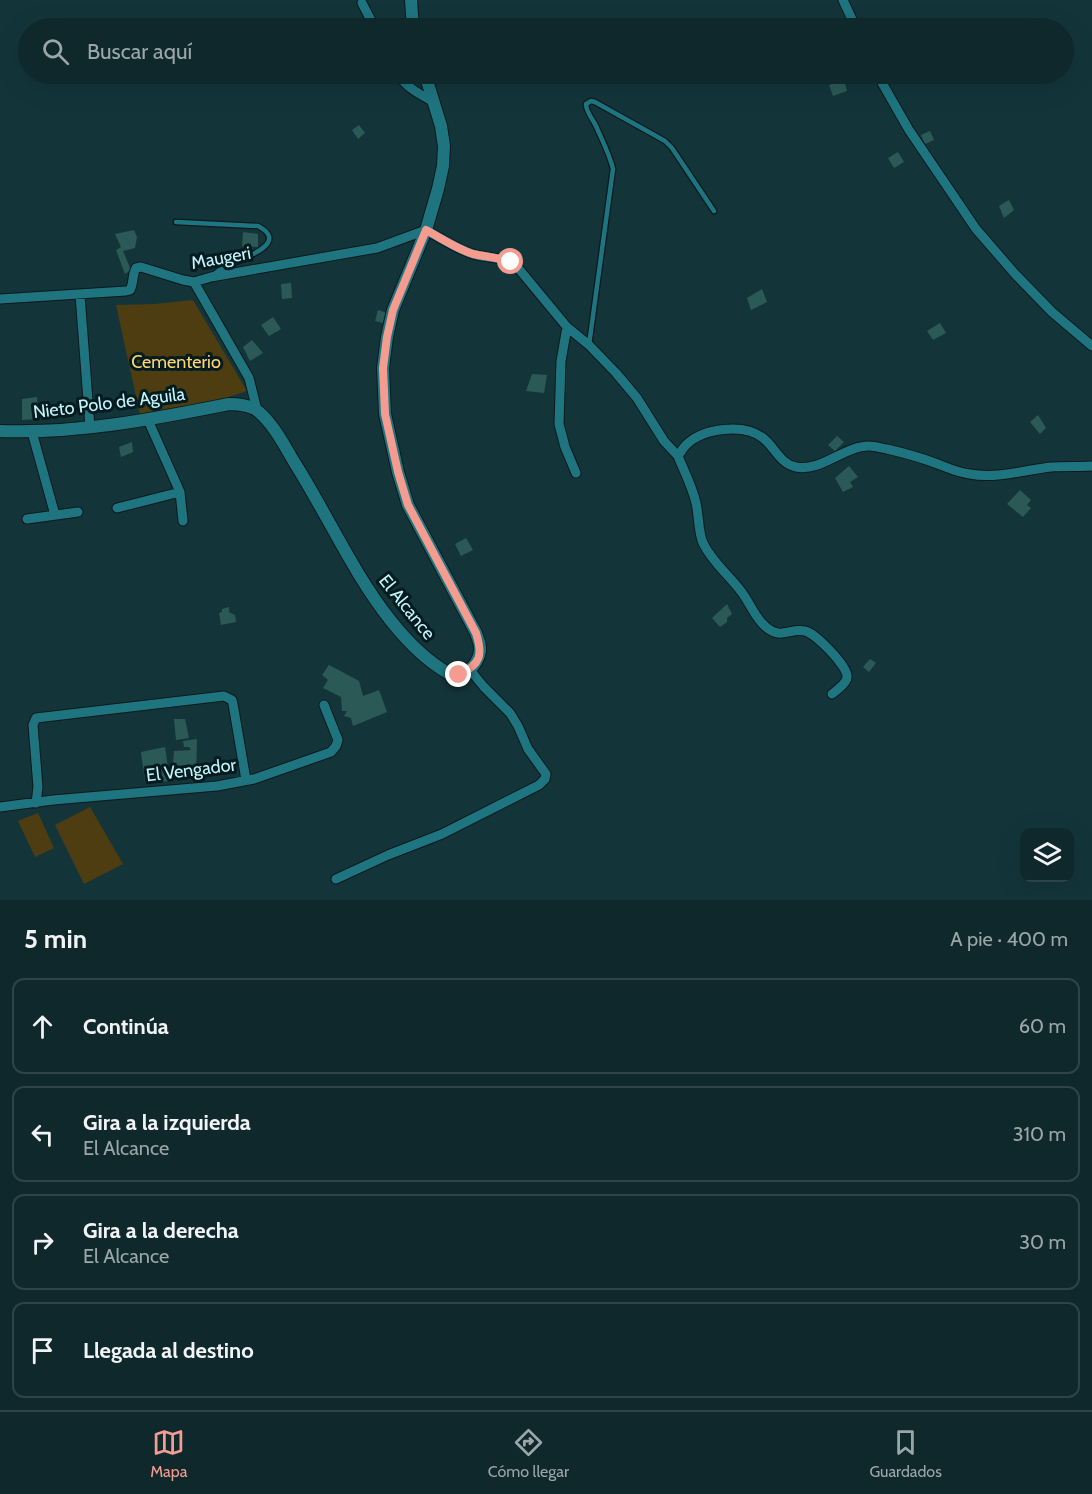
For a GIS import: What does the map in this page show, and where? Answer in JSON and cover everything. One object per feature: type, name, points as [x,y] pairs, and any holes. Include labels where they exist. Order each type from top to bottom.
[{"type":"street","points":[[411,0],[412,18]]},
{"type":"street","points":[[843,0],[851,18]]},
{"type":"street","points":[[362,3],[370,18]]},
{"type":"street","points":[[406,84],[414,92],[434,102]]},
{"type":"street","points":[[336,879],[442,834],[539,785],[545,779],[546,774],[528,749],[510,713],[470,670],[478,660],[480,648],[476,633],[408,505],[385,414],[383,368],[393,310],[426,230],[438,189],[443,156],[441,126],[428,84]]},
{"type":"street","points":[[884,84],[909,130],[976,229],[1052,312],[1092,346]]},
{"type":"street","points":[[426,230],[472,254],[502,258],[511,262],[567,327],[589,345],[616,373],[637,398],[664,441],[678,456],[696,505],[702,542],[712,558],[741,591],[759,622],[779,634],[807,631],[814,635],[846,670],[848,676],[832,694]]},
{"type":"street","name":"Maugeri","points":[[0,299],[130,290],[133,286],[134,272],[136,268],[141,267],[194,282],[210,276],[377,248],[426,230]]},
{"type":"street","name":"El Alcance","points":[[194,282],[249,378],[257,410],[273,428],[357,573],[382,609],[410,644],[438,667],[451,675],[459,675],[470,670]]},
{"type":"street","points":[[80,295],[90,427]]},
{"type":"street","points":[[567,327],[561,361],[559,424],[565,447],[576,473]]},
{"type":"street","name":"Nieto Polo de Aguila","points":[[0,430],[32,432],[90,427],[148,420],[229,404],[241,404],[257,410]]},
{"type":"street","points":[[148,420],[180,492],[183,521]]},
{"type":"street","points":[[678,456],[687,444],[703,435],[717,430],[732,429],[749,430],[763,438],[786,463],[796,467],[822,463],[856,447],[871,446],[912,455],[969,474],[990,476],[1050,468],[1092,466]]},
{"type":"street","points":[[32,432],[55,515]]},
{"type":"street","points":[[117,508],[180,492]]},
{"type":"street","points":[[27,519],[78,512]]},
{"type":"street","points":[[36,803],[38,787],[33,725],[36,718],[224,696],[232,700],[234,704],[246,780]]},
{"type":"street","name":"El Vengador","points":[[0,807],[218,786],[254,779],[331,752],[338,740],[324,705]]},
{"type":"lane","points":[[589,345],[613,169],[595,124],[586,110],[586,104],[591,101],[595,102],[665,141],[714,211]]},
{"type":"lane","points":[[176,222],[258,226],[269,235],[266,246],[210,276]]},
{"type":"green space","name":"Cementerio","points":[[193,300],[247,391],[192,409],[141,419],[116,305]]},
{"type":"green space","points":[[90,807],[123,864],[84,884],[55,825]]},
{"type":"green space","points":[[38,813],[54,848],[35,857],[18,821]]},
{"type":"building","points":[[845,84],[847,91],[833,96],[829,85]]},
{"type":"building","points":[[359,125],[365,133],[358,139],[352,130]]},
{"type":"building","points":[[930,131],[934,140],[925,144],[921,135]]},
{"type":"building","points":[[898,152],[904,162],[894,168],[888,158]]},
{"type":"building","points":[[1009,200],[1014,210],[1004,218],[999,206]]},
{"type":"building","points":[[134,230],[137,237],[135,248],[123,251],[131,270],[125,274],[116,250],[121,247],[115,234]]},
{"type":"building","points":[[243,232],[258,234],[258,247],[242,246]]},
{"type":"building","points":[[291,283],[292,298],[282,299],[281,284]]},
{"type":"building","points":[[762,289],[767,302],[751,310],[747,298]]},
{"type":"building","points":[[378,310],[387,313],[383,323],[375,321]]},
{"type":"building","points":[[273,317],[281,329],[269,336],[261,325]]},
{"type":"building","points":[[940,323],[946,333],[933,340],[927,331]]},
{"type":"building","points":[[252,340],[263,353],[250,361],[243,347]]},
{"type":"building","points":[[532,374],[547,375],[544,393],[526,391]]},
{"type":"building","points":[[37,397],[39,419],[22,420],[22,399]]},
{"type":"building","points":[[1038,415],[1046,428],[1040,434],[1030,422]]},
{"type":"building","points":[[837,436],[844,442],[835,451],[828,445]]},
{"type":"building","points":[[132,442],[133,452],[121,457],[119,447]]},
{"type":"building","points":[[849,466],[858,477],[850,482],[853,487],[843,492],[835,478]]},
{"type":"building","points":[[1020,490],[1031,500],[1027,505],[1031,508],[1023,517],[1007,504]]},
{"type":"building","points":[[466,538],[473,550],[461,556],[455,544]]},
{"type":"building","points":[[727,604],[732,614],[720,627],[712,618]]},
{"type":"building","points":[[229,607],[229,612],[235,615],[236,622],[221,625],[219,613],[222,609]]},
{"type":"building","points":[[870,659],[876,663],[869,672],[863,667]]},
{"type":"building","points":[[329,665],[359,681],[363,696],[379,690],[387,712],[353,726],[351,718],[344,716],[347,711],[342,711],[341,697],[323,688],[328,680],[322,675]]},
{"type":"building","points":[[174,719],[185,719],[189,738],[176,740]]},
{"type":"building","points":[[197,739],[196,776],[172,777],[174,751],[191,750],[189,747],[184,747],[183,741]]},
{"type":"building","points":[[165,747],[170,781],[145,783],[141,752]]},
{"type":"route","points":[[459,675],[470,670],[478,660],[480,648],[476,633],[408,505],[385,414],[383,368],[393,310],[426,230],[472,254],[502,258],[511,262]]}]
